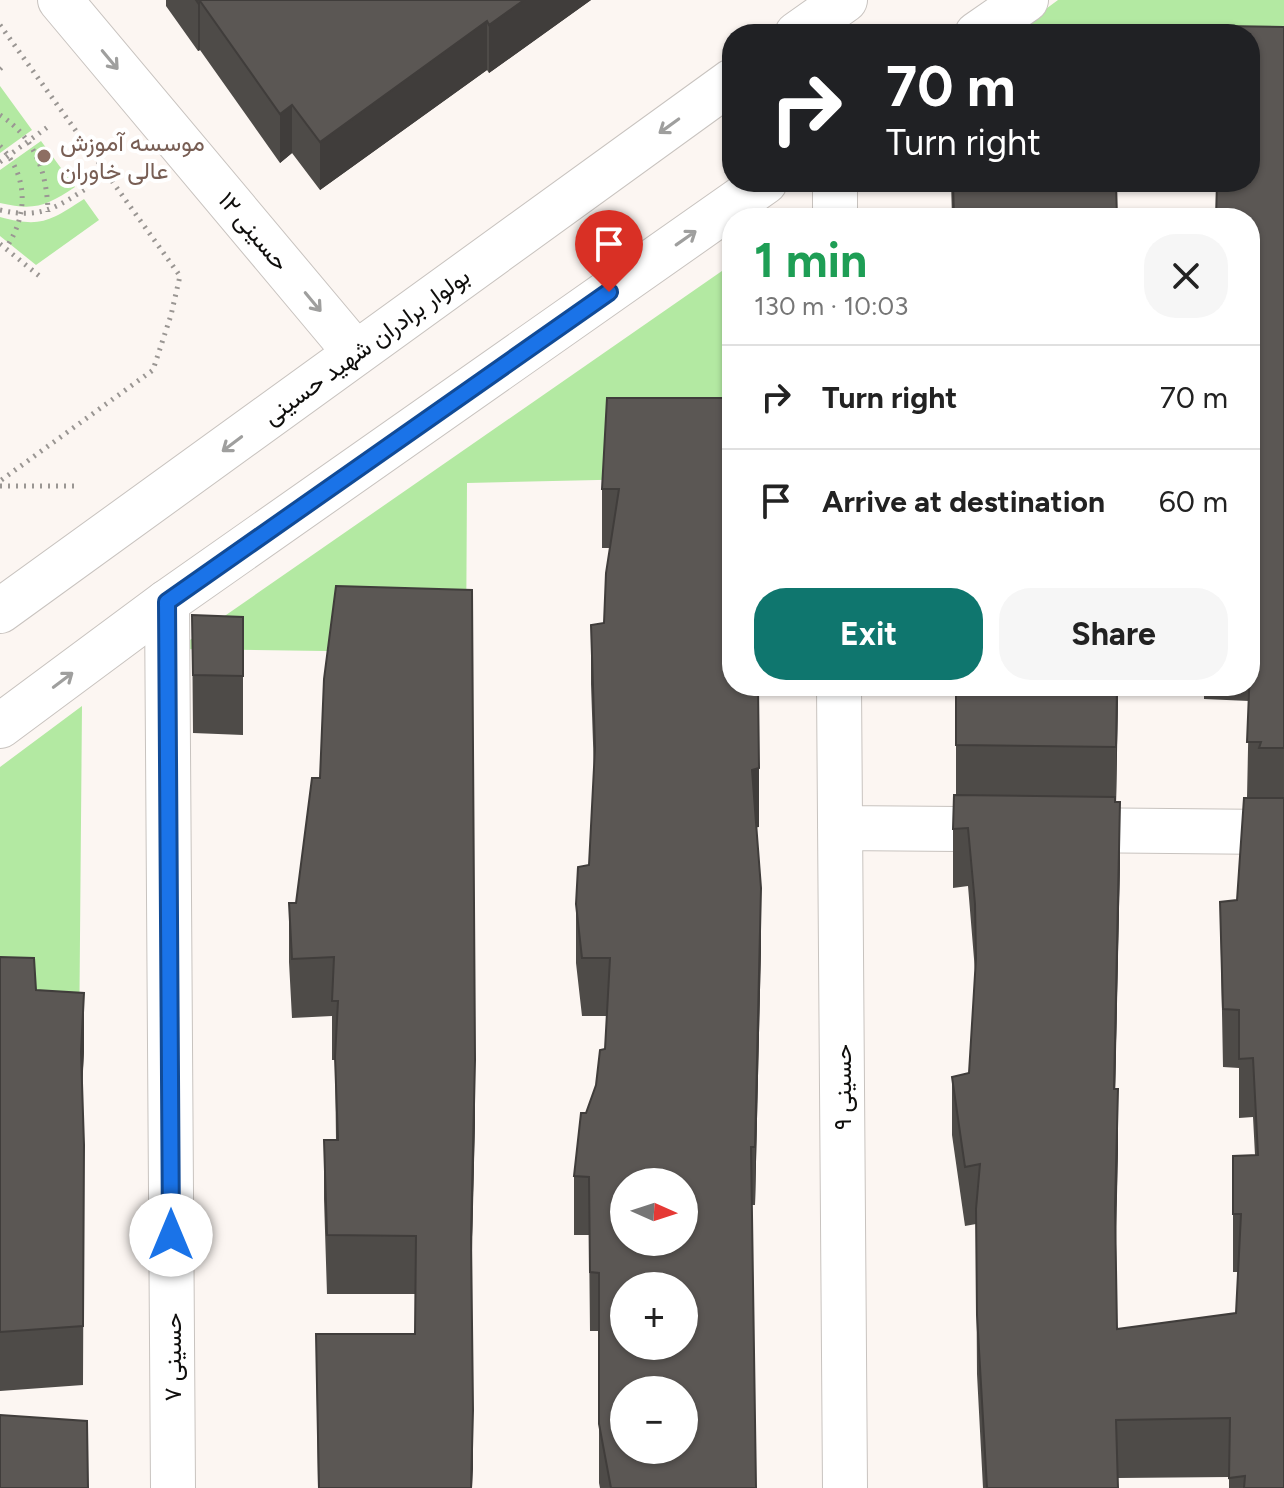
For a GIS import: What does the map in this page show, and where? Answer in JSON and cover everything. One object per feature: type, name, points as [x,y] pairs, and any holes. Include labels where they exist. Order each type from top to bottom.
[{"type":"street","name":"حسینی ۱۲","points":[[60,0],[355,352]]},
{"type":"street","points":[[811,24],[845,0]]},
{"type":"street","points":[[991,24],[1026,0]]},
{"type":"street","name":"بولوار برادران شهید حسینی","points":[[0,611],[722,88]]},
{"type":"street","points":[[728,208],[751,192]]},
{"type":"street","points":[[0,726],[167,602],[722,212]]},
{"type":"street","name":"حسینی ۷","points":[[167,602],[173,1488]]},
{"type":"street","name":"حسینی ۹","points":[[839,696],[845,1488]]},
{"type":"street","points":[[840,828],[1284,832]]},
{"type":"path","points":[[0,25],[180,276],[153,370],[0,481]]},
{"type":"path","points":[[0,115],[29,141],[41,163],[47,187],[48,212]]},
{"type":"path","points":[[0,162],[49,126]]},
{"type":"path","points":[[0,146],[19,173],[23,195],[22,215],[16,233],[3,246],[43,279]]},
{"type":"path","points":[[0,210],[22,215],[48,212],[92,185]]},
{"type":"green space","points":[[1058,0],[1284,0],[1284,63],[1260,43],[1260,24],[1026,24]]},
{"type":"green space","points":[[0,86],[32,130],[0,153]]},
{"type":"green space","points":[[41,141],[75,187],[40,205],[22,207],[0,203],[0,170]]},
{"type":"green space","points":[[84,199],[99,220],[36,265],[0,236],[0,217],[36,222],[62,213]]},
{"type":"green space","points":[[722,271],[722,477],[467,483],[466,653],[177,649]]},
{"type":"green space","points":[[82,706],[79,1053],[0,1048],[0,767]]},
{"type":"building","points":[[196,0],[524,0],[489,25],[487,21],[320,142],[292,105],[280,114],[200,1],[198,3]]},
{"type":"building","points":[[1260,27],[1284,27],[1284,748],[1259,748],[1261,742],[1247,742],[1249,696],[1260,696],[1260,208],[1216,208],[1217,192],[1260,192]]},
{"type":"building","points":[[953,192],[1116,192],[1117,208],[954,208]]},
{"type":"building","points":[[607,398],[722,398],[722,696],[758,696],[759,768],[752,770],[761,888],[755,1147],[751,1147],[756,1488],[611,1488],[599,1424],[599,1273],[590,1272],[589,1177],[574,1176],[581,1113],[586,1113],[596,1085],[600,1050],[605,1049],[610,958],[582,958],[576,904],[578,867],[589,865],[595,748],[591,625],[604,623],[606,573],[619,489],[602,489]]},
{"type":"building","points":[[336,586],[472,590],[475,1060],[471,1488],[319,1488],[316,1334],[415,1334],[416,1236],[327,1235],[324,1140],[338,1140],[335,1057],[338,1001],[332,1001],[334,957],[292,959],[289,903],[296,903],[312,778],[320,778],[324,679]]},
{"type":"building","points":[[192,615],[243,617],[243,676],[193,675]]},
{"type":"building","points":[[956,696],[1117,696],[1116,747],[956,745]]},
{"type":"building","points":[[954,795],[1115,797],[1115,802],[1120,802],[1114,1089],[1118,1089],[1115,1208],[1117,1329],[1236,1313],[1241,1214],[1233,1214],[1233,1156],[1258,1155],[1253,1058],[1239,1059],[1239,1010],[1223,1009],[1220,902],[1237,900],[1244,798],[1284,798],[1284,1488],[1244,1488],[1245,1476],[1229,1478],[1230,1418],[1116,1420],[1118,1488],[987,1488],[977,1315],[976,1209],[980,1164],[965,1167],[952,1077],[969,1073],[976,958],[975,904],[968,828],[953,829]]},
{"type":"building","points":[[0,957],[34,958],[36,990],[84,993],[81,1052],[83,1326],[0,1332]]},
{"type":"building","points":[[0,1415],[87,1421],[88,1488],[0,1488]]},
{"type":"place","name":"موسسه آموزش عالی خاوران","points":[[44,156]]},
{"type":"route","points":[[171,1235],[167,602],[609,292]]}]
